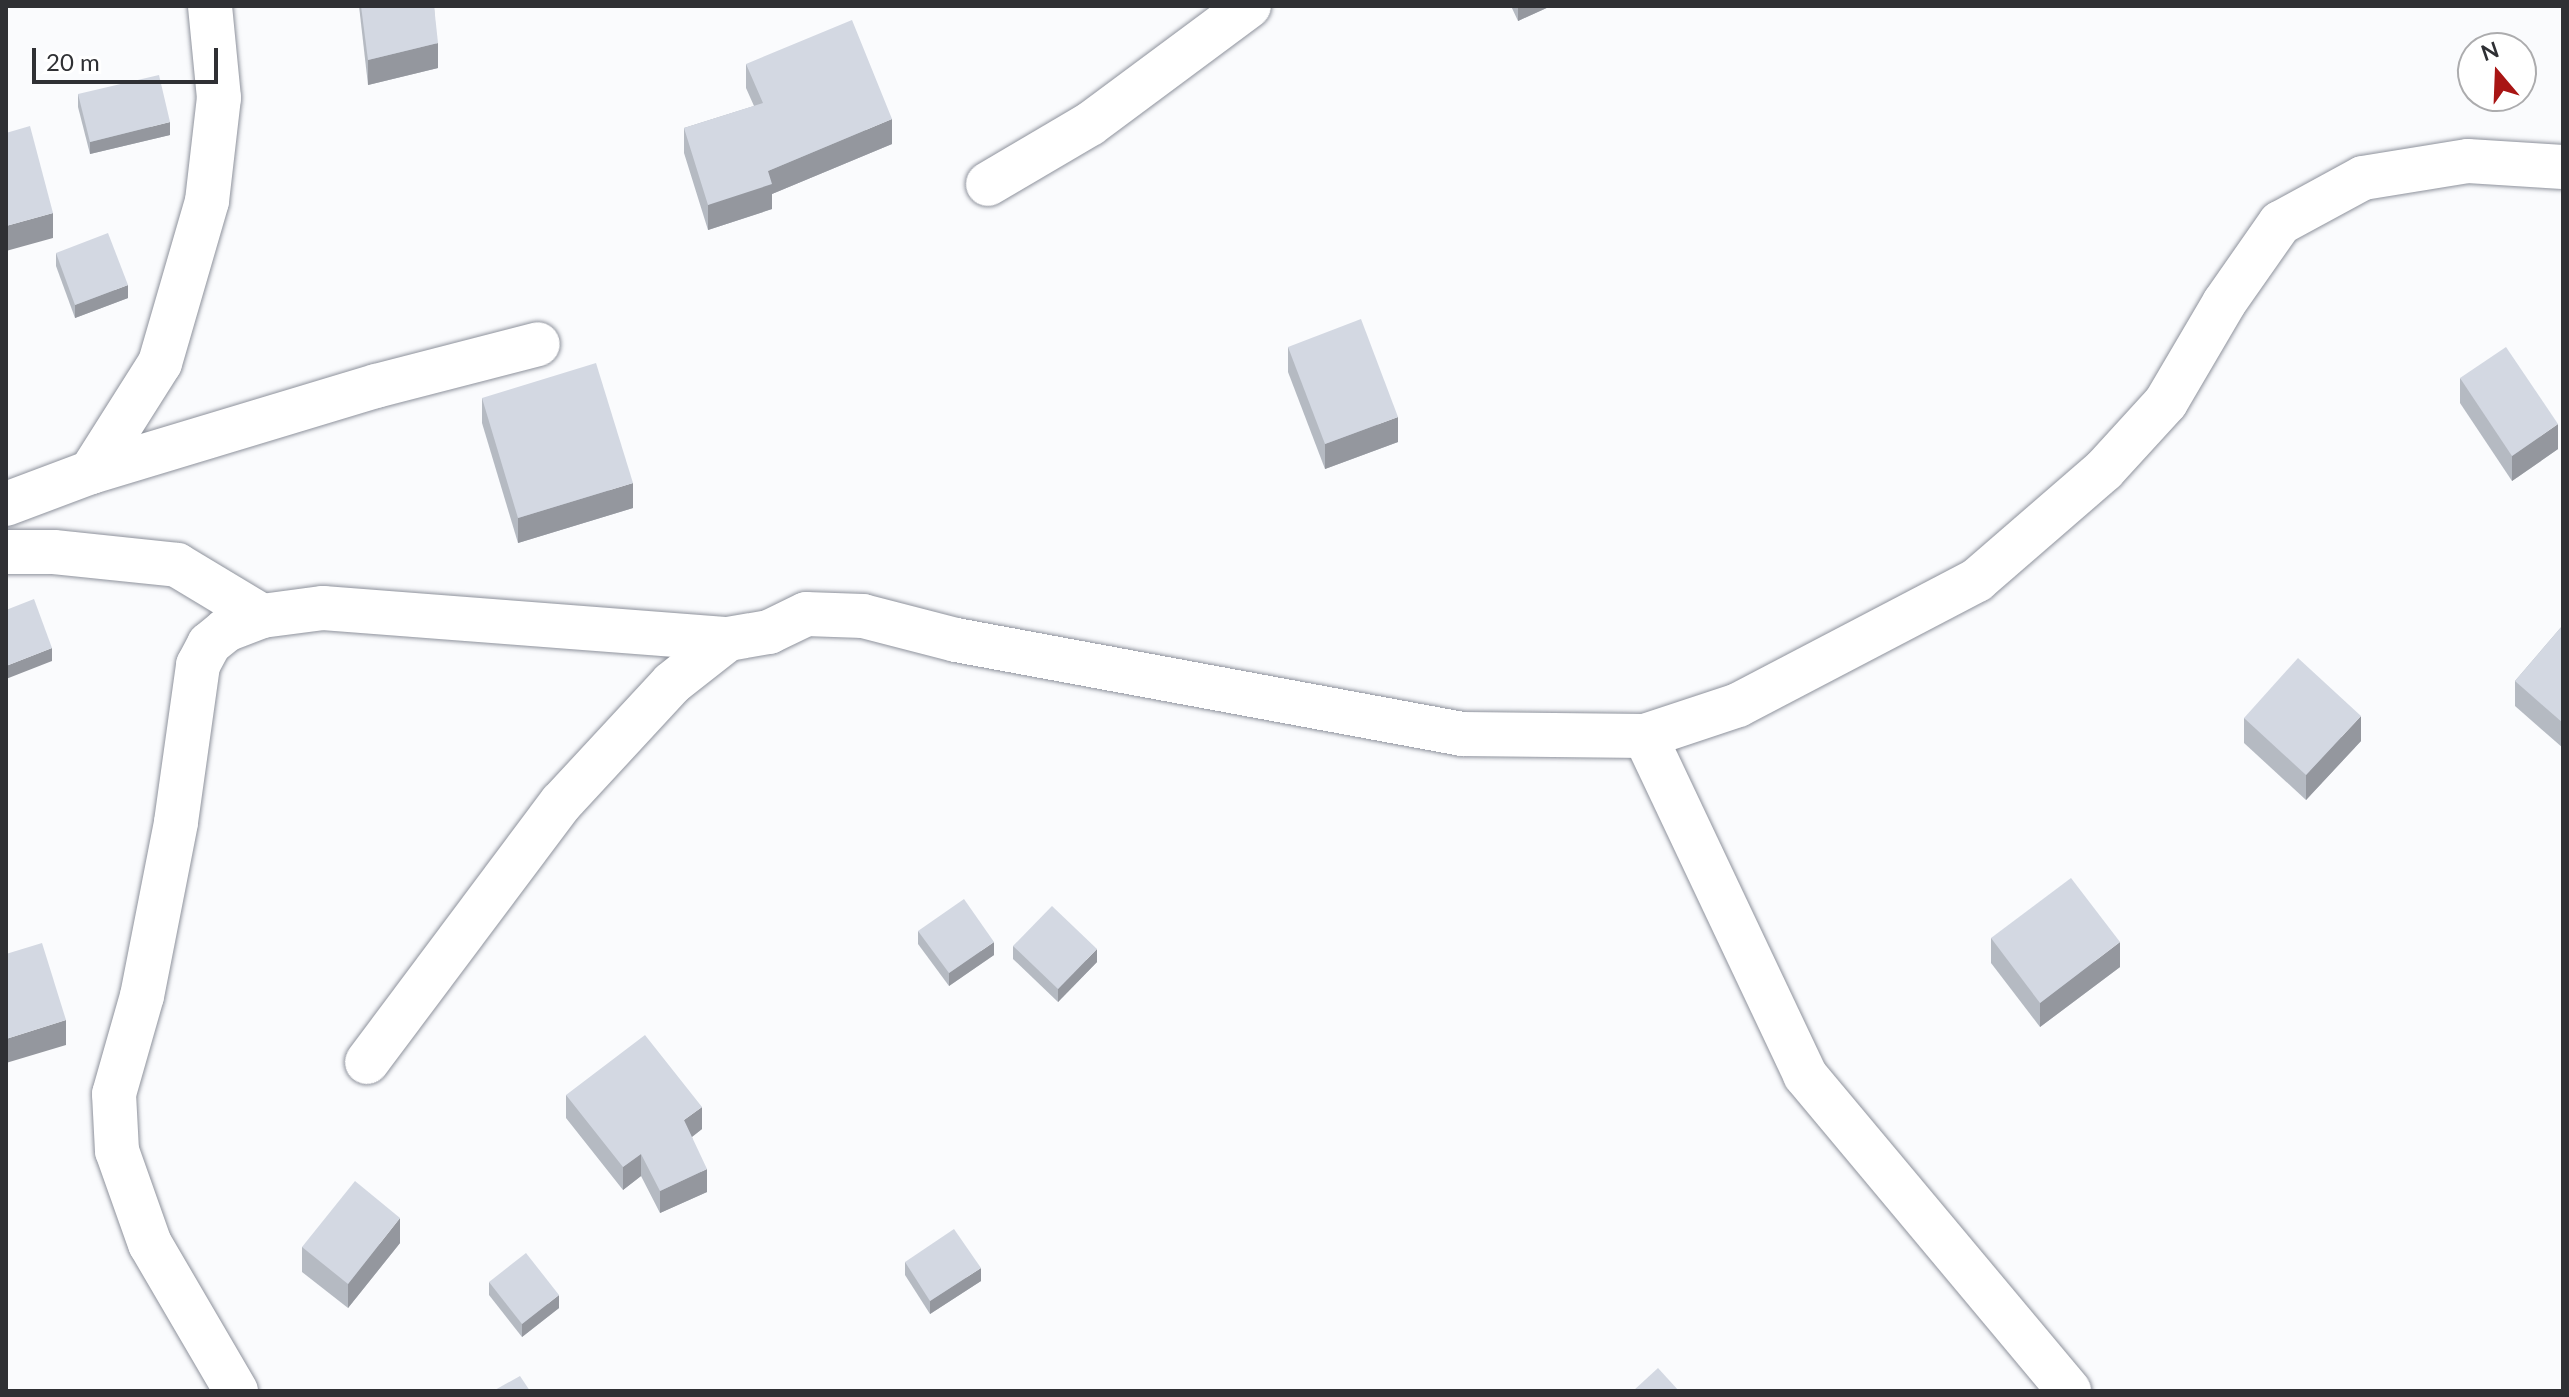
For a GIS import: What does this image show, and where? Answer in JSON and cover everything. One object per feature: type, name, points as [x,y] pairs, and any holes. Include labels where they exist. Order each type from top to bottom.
[{"type":"street","points":[[91,472],[160,363],[207,201],[219,98],[210,6]]},
{"type":"street","points":[[988,184],[1090,124],[1249,6]]},
{"type":"street","points":[[236,1391],[150,1244],[117,1151],[114,1094],[142,996],[176,822],[198,665],[209,644],[226,630],[262,616],[323,608],[728,639],[769,632],[806,614],[863,616],[956,640],[1462,734],[1645,736],[1738,705],[1977,580],[2104,470],[2166,402],[2224,303],[2280,223],[2363,178],[2468,161],[2563,167]]},
{"type":"street","points":[[6,504],[91,472],[376,386],[538,344]]},
{"type":"street","points":[[6,552],[54,552],[177,565],[262,616]]},
{"type":"street","points":[[367,1062],[561,803],[672,683],[728,639]]},
{"type":"street","points":[[1645,736],[1805,1075],[2069,1391]]},
{"type":"building","points":[[361,6],[434,6],[438,43],[368,60]]},
{"type":"building","points":[[852,20],[892,119],[768,171],[772,184],[708,205],[684,128],[763,103],[746,64]]},
{"type":"building","points":[[159,75],[170,122],[90,142],[78,94]]},
{"type":"building","points":[[30,126],[53,213],[6,226],[6,133]]},
{"type":"building","points":[[108,233],[128,285],[75,305],[56,253]]},
{"type":"building","points":[[1361,319],[1398,417],[1325,444],[1288,347]]},
{"type":"building","points":[[2506,347],[2558,424],[2512,456],[2460,378]]},
{"type":"building","points":[[596,363],[633,483],[518,518],[482,398]]},
{"type":"building","points":[[34,599],[52,648],[6,666],[6,610]]},
{"type":"building","points":[[2563,625],[2563,723],[2515,681]]},
{"type":"building","points":[[2298,658],[2361,716],[2306,775],[2244,718]]},
{"type":"building","points":[[2071,878],[2120,942],[2040,1003],[1991,938]]},
{"type":"building","points":[[964,899],[994,942],[949,973],[918,931]]},
{"type":"building","points":[[1052,906],[1097,949],[1058,989],[1013,946]]},
{"type":"building","points":[[42,943],[66,1020],[6,1039],[6,954]]},
{"type":"building","points":[[645,1035],[702,1107],[684,1120],[707,1169],[660,1191],[641,1154],[623,1167],[566,1095]]},
{"type":"building","points":[[355,1181],[400,1218],[348,1284],[302,1247]]},
{"type":"building","points":[[954,1229],[981,1268],[930,1301],[905,1262]]},
{"type":"building","points":[[526,1253],[559,1295],[522,1324],[489,1282]]},
{"type":"building","points":[[1658,1368],[1679,1391],[1633,1391]]},
{"type":"building","points":[[520,1376],[530,1391],[493,1391]]}]
